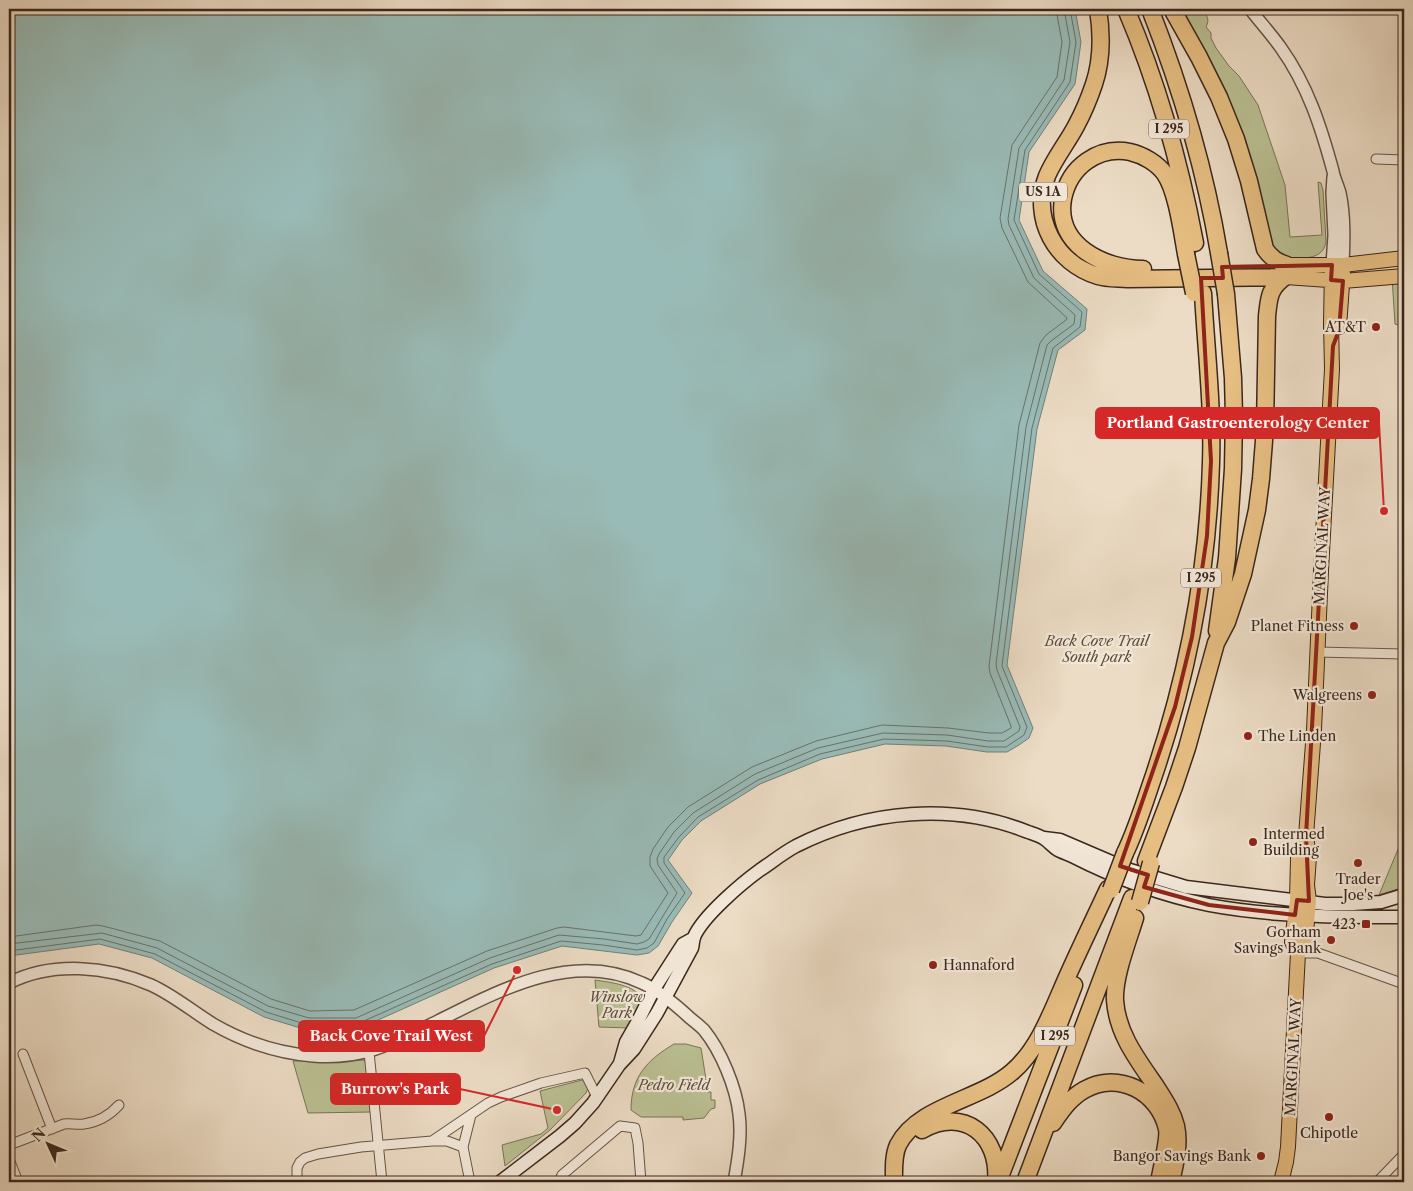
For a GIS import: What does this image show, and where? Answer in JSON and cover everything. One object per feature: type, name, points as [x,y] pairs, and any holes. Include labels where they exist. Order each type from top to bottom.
[{"type":"highway","name":"US 1A","points":[[1098,9],[1101,35],[1095,83],[1080,119],[1051,168],[1042,193],[1043,215],[1048,233],[1053,242],[1064,257],[1085,271],[1100,276],[1128,278],[1286,271]]},
{"type":"highway","name":"I 295","points":[[997,1182],[1143,807],[1168,732],[1184,673],[1198,601],[1207,536],[1211,461],[1210,404],[1206,348],[1199,293],[1180,170],[1165,115],[1126,9]]},
{"type":"highway","name":"I 295","points":[[1025,1182],[1058,1091],[1136,900],[1187,748],[1216,643],[1228,549],[1234,416],[1226,294],[1204,174],[1176,78],[1150,9]]},
{"type":"highway","name":"US 1A","points":[[1172,9],[1200,58],[1219,97],[1236,139],[1249,181],[1265,249],[1286,271]]},
{"type":"highway","points":[[1192,254],[1169,182],[1152,161],[1127,151],[1109,152],[1092,158],[1078,169],[1072,177],[1063,202],[1064,220],[1077,244],[1084,251],[1100,260],[1117,266],[1135,269],[1286,271]]},
{"type":"highway","points":[[1216,643],[1227,622],[1243,574],[1257,510],[1265,428],[1268,304],[1272,288],[1286,271]]},
{"type":"highway","points":[[894,1182],[894,1165],[898,1146],[907,1131],[922,1119],[939,1110],[989,1088],[1004,1078],[1025,1059],[1048,1020],[1110,889]]},
{"type":"highway","points":[[1136,900],[1115,991],[1115,1000],[1118,1018],[1124,1035],[1137,1059],[1167,1103],[1174,1119],[1177,1137],[1171,1182]]},
{"type":"highway","points":[[1042,1139],[1064,1106],[1085,1089],[1108,1082],[1129,1085],[1137,1088],[1152,1099],[1163,1114],[1168,1132],[1160,1182]]},
{"type":"highway","points":[[905,1182],[902,1167],[907,1147],[918,1132],[933,1124],[951,1120],[967,1124],[984,1136],[996,1161],[997,1182]]},
{"type":"main road","name":"US 1A","points":[[1286,271],[1404,258]]},
{"type":"main road","name":"MARGINAL WAY","points":[[1281,1182],[1286,1162],[1292,1087],[1298,953],[1305,942],[1301,916],[1310,857],[1306,836],[1314,730],[1332,346],[1339,330],[1337,265]]},
{"type":"main road","name":"US 1A","points":[[1286,271],[1337,280],[1404,276]]},
{"type":"main road","points":[[500,1182],[560,1136],[597,1097],[619,1065],[634,1050],[666,997],[692,948],[699,928],[730,894],[756,872],[796,847],[822,835],[849,826],[899,815],[954,814],[995,821],[1044,838],[1060,840],[1130,870],[1186,887],[1325,904],[1381,902],[1404,895]]},
{"type":"main road","points":[[1044,838],[1057,849],[1096,868],[1168,894],[1209,905],[1301,916],[1404,917]]},
{"type":"main road","points":[[619,1065],[626,1042],[654,989],[684,944],[694,938]]},
{"type":"main road","name":"MARGINAL WAY","points":[[1286,1162],[1288,1182]]},
{"type":"street","name":"MARGINAL WAY","points":[[1250,9],[1281,48],[1306,92],[1325,138],[1333,173],[1340,191],[1342,208],[1344,246],[1337,265]]},
{"type":"street","points":[[1376,159],[1404,160]]},
{"type":"street","points":[[1317,652],[1404,654]]},
{"type":"street","points":[[1298,953],[1318,953],[1404,984]]},
{"type":"street","points":[[9,984],[34,973],[64,969],[120,975],[152,986],[168,994],[228,1032],[266,1048],[314,1056],[344,1056],[369,1052],[404,1038],[477,1001],[537,977],[582,971],[606,972],[637,980],[666,997],[704,1031],[726,1067],[739,1114],[740,1140],[734,1182]]},
{"type":"street","points":[[369,1052],[382,1182]]},
{"type":"street","points":[[23,1054],[52,1129]]},
{"type":"street","points":[[432,1142],[488,1103],[541,1083],[585,1073],[597,1097]]},
{"type":"street","points":[[9,1145],[64,1124],[82,1125],[98,1120],[112,1113],[119,1105]]},
{"type":"street","points":[[470,1182],[463,1147],[471,1115]]},
{"type":"street","points":[[558,1182],[562,1175],[620,1126],[635,1128],[641,1182]]},
{"type":"street","points":[[297,1182],[297,1168],[300,1162],[305,1158],[332,1151],[447,1141],[463,1147]]},
{"type":"street","points":[[1377,1182],[1404,1154]]},
{"type":"street","points":[[9,1159],[11,1173],[18,1182]]},
{"type":"highlighted area","points":[[1332,265],[1331,280],[1343,281],[1339,330],[1333,346],[1306,836],[1309,901],[1297,900],[1295,915],[1209,905],[1144,887],[1148,875],[1120,866],[1175,707],[1192,637],[1207,536],[1211,461],[1201,278],[1223,278],[1222,267]]},
{"type":"green space","points":[[1180,9],[1202,9],[1208,22],[1206,27],[1211,33],[1211,38],[1216,48],[1239,76],[1258,105],[1285,185],[1290,237],[1322,235],[1318,182],[1321,183],[1326,241],[1323,250],[1317,255],[1304,258],[1286,257],[1279,254],[1270,245]]},
{"type":"green space","points":[[1404,276],[1404,337],[1401,326],[1395,324],[1392,277]]},
{"type":"green space","points":[[1404,835],[1404,887],[1379,895],[1401,842]]},
{"type":"green space","name":"Winslow Park","points":[[595,980],[622,985],[639,995],[642,1000],[628,1028],[599,1027]]},
{"type":"green space","name":"Pedro Field","points":[[674,1044],[686,1044],[701,1048],[708,1092],[711,1092],[711,1100],[715,1100],[715,1108],[711,1109],[704,1118],[683,1120],[683,1117],[641,1117],[631,1110],[637,1079],[656,1056]]},
{"type":"green space","points":[[365,1060],[372,1112],[308,1113],[293,1061]]},
{"type":"green space","points":[[582,1080],[587,1082],[589,1086],[586,1093],[550,1130],[505,1166],[502,1145],[541,1134],[548,1128],[540,1091]]},
{"type":"water","points":[[9,9],[1075,9],[1081,42],[1075,84],[1029,152],[1019,220],[1043,271],[1087,309],[1085,330],[1058,350],[1037,429],[1007,665],[1033,728],[1029,738],[1007,752],[987,752],[946,746],[885,744],[822,759],[760,784],[701,821],[682,840],[668,860],[692,893],[658,946],[649,953],[637,955],[562,946],[494,968],[358,1029],[307,1030],[264,1017],[152,958],[99,944],[9,956]]},
{"type":"place","name":"AT&T","points":[[1376,327]]},
{"type":"place","name":"Portland Gastroenterology Center","points":[[1384,511]]},
{"type":"place","name":"Planet Fitness","points":[[1354,626]]},
{"type":"place","name":"Walgreens","points":[[1372,695]]},
{"type":"place","name":"The Linden","points":[[1248,736]]},
{"type":"place","name":"Intermed Building","points":[[1253,842]]},
{"type":"place","name":"Trader Joe's","points":[[1358,863]]},
{"type":"place","name":"423","points":[[1366,924]]},
{"type":"place","name":"Gorham Savings Bank","points":[[1331,940]]},
{"type":"place","name":"Hannaford","points":[[933,965]]},
{"type":"place","name":"Back Cove Trail West","points":[[517,970]]},
{"type":"place","name":"Burrow's Park","points":[[557,1110]]},
{"type":"place","name":"Chipotle","points":[[1329,1117]]},
{"type":"place","name":"Bangor Savings Bank","points":[[1261,1156]]},
{"type":"park label","name":"Back Cove Trail South park","points":[[1097,650]]}]
